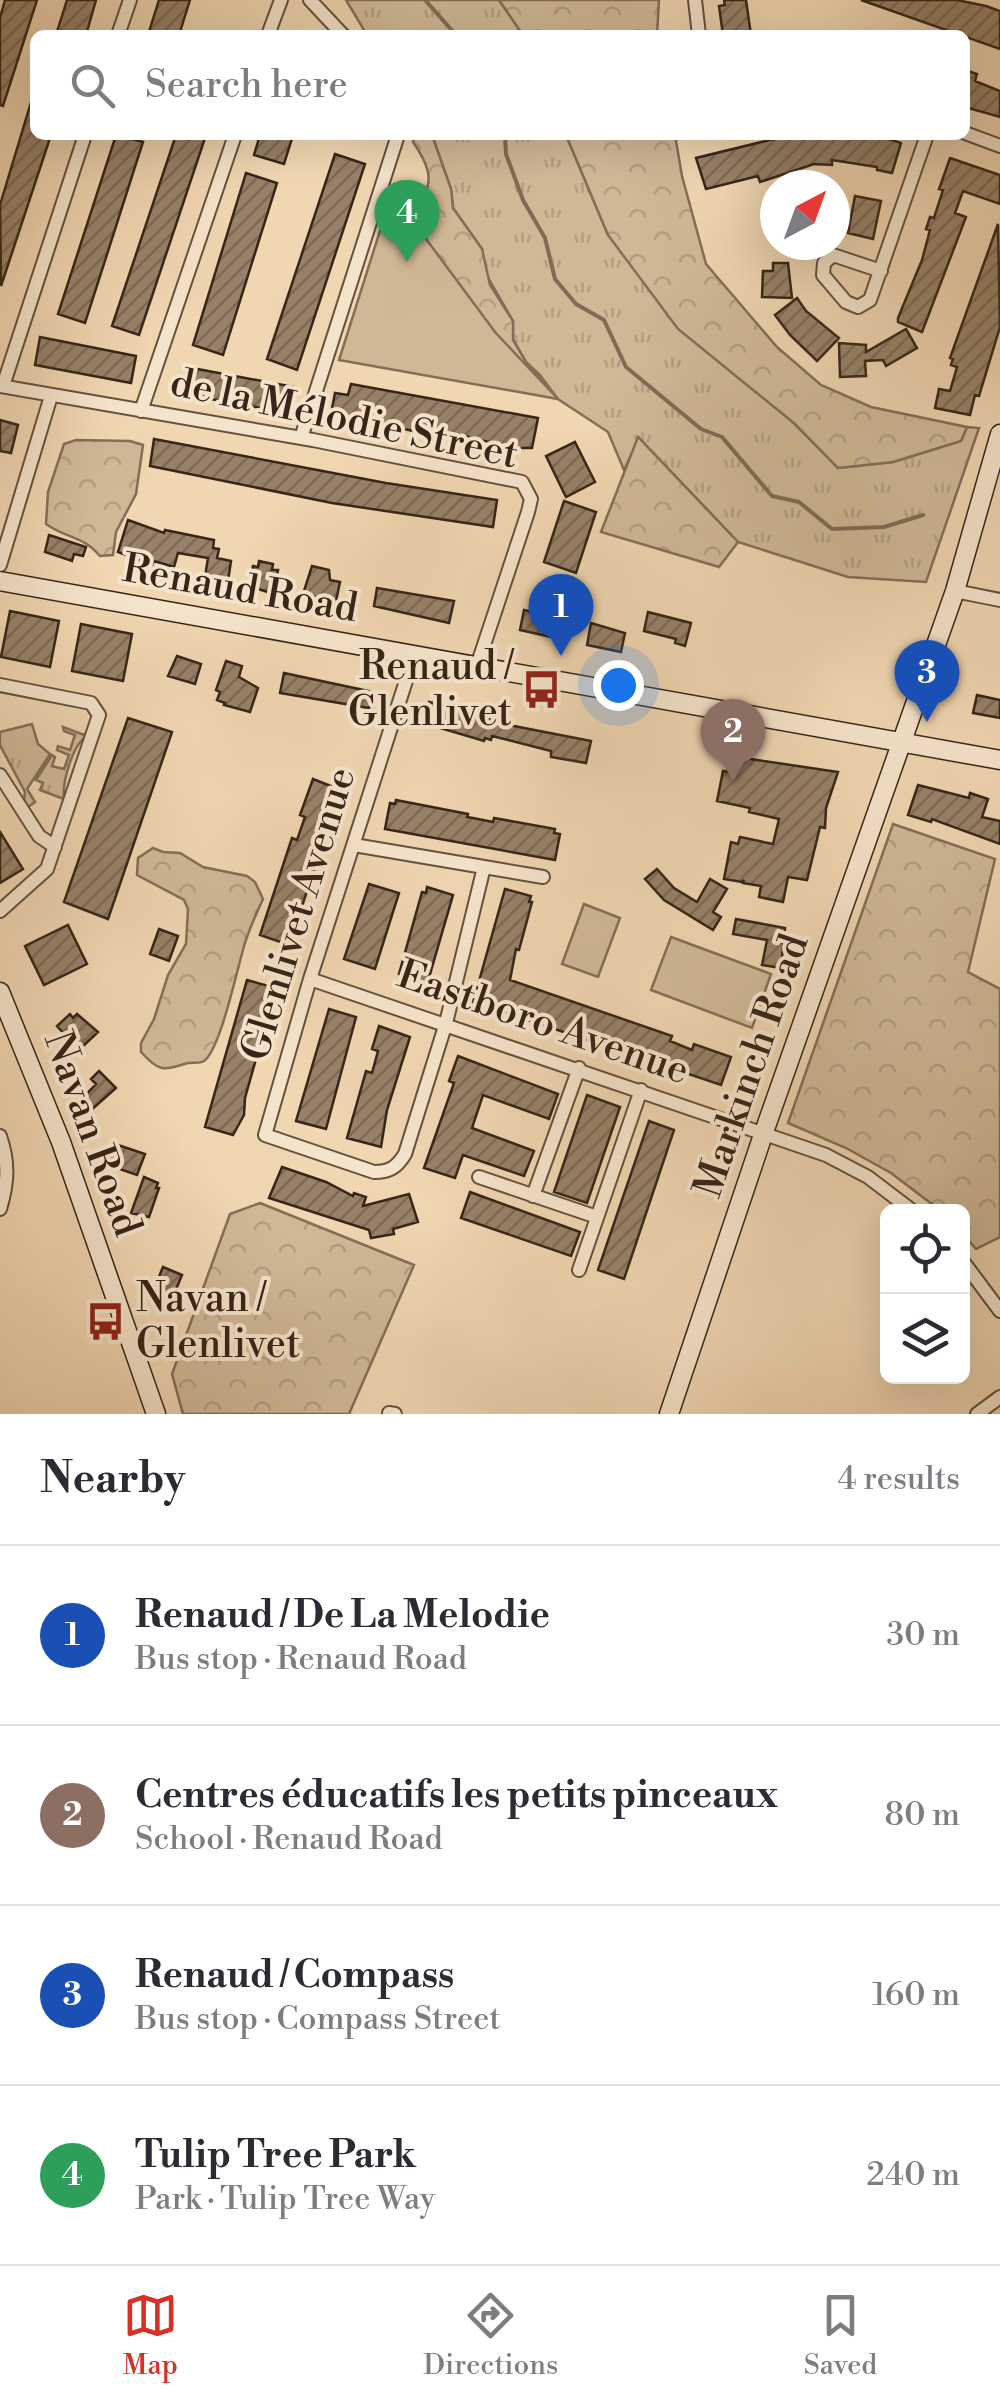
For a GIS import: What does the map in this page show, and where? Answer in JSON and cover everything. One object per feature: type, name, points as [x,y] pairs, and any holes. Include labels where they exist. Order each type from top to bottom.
[{"type":"street","points":[[120,30],[130,0]]},
{"type":"street","points":[[270,30],[281,0]]},
{"type":"street","points":[[310,0],[338,30]]},
{"type":"street","points":[[695,0],[698,30]]},
{"type":"street","points":[[970,136],[1000,146]]},
{"type":"street","points":[[2,386],[83,140]]},
{"type":"street","points":[[141,411],[233,140]]},
{"type":"street","points":[[301,438],[396,140]]},
{"type":"street","points":[[881,271],[833,255],[824,263],[823,274],[846,302],[858,308],[870,300],[881,271],[925,140]]},
{"type":"street","name":"de la Mélodie Street","points":[[2,386],[514,478],[528,488],[531,498],[477,666]]},
{"type":"street","points":[[0,566],[51,396]]},
{"type":"street","name":"Markinch Road","points":[[669,1414],[955,591],[1000,434]]},
{"type":"street","name":"Renaud Road","points":[[0,581],[1000,760]]},
{"type":"street","points":[[955,591],[1000,600]]},
{"type":"street","name":"Glenlivet Avenue","points":[[414,656],[310,979],[265,1135],[374,1172],[387,1172],[405,1154],[446,1024]]},
{"type":"street","points":[[0,685],[91,703],[99,716],[47,869],[0,911]]},
{"type":"street","points":[[0,775],[39,836],[55,848]]},
{"type":"street","points":[[354,845],[544,877]]},
{"type":"street","points":[[446,1024],[484,868]]},
{"type":"street","name":"Eastboro Avenue","points":[[310,979],[764,1132],[826,1156],[868,1178],[903,1204]]},
{"type":"street","name":"Navan Road","points":[[0,992],[60,1142],[156,1414]]},
{"type":"street","points":[[534,1196],[579,1068]]},
{"type":"street","points":[[579,1270],[642,1090]]},
{"type":"street","points":[[0,1136],[8,1183],[0,1208]]},
{"type":"street","points":[[479,1177],[597,1217]]},
{"type":"street","points":[[970,1271],[1000,1311]]},
{"type":"street","points":[[977,1414],[1000,1397]]},
{"type":"green space","points":[[346,0],[499,0],[520,30],[364,30]]},
{"type":"green space","points":[[499,0],[659,0],[657,30],[520,30]]},
{"type":"green space","points":[[434,140],[568,140],[608,235],[838,468],[893,462],[961,441],[967,427],[979,428],[926,582],[848,577],[738,542],[639,438],[624,470],[608,432],[558,399],[526,362],[513,339],[513,321],[486,274],[482,249],[453,208],[451,189]]},
{"type":"green space","points":[[434,140],[451,189],[453,208],[482,249],[490,285],[513,321],[513,340],[547,385],[540,392],[414,232],[428,171],[413,142]]},
{"type":"green space","points":[[568,140],[676,140],[706,264],[777,347],[821,385],[871,407],[967,427],[961,441],[893,462],[838,468],[795,424],[678,329],[608,235]]},
{"type":"green space","points":[[392,193],[495,332],[558,399],[339,360]]},
{"type":"green space","points":[[638,437],[738,542],[719,567],[601,532]]},
{"type":"green space","points":[[76,440],[130,441],[143,445],[136,494],[116,532],[113,555],[100,556],[87,544],[46,524],[48,492],[64,444]]},
{"type":"green space","points":[[32,724],[38,744],[50,754],[27,789],[35,802],[28,807],[25,792],[0,745],[0,732]]},
{"type":"green space","points":[[63,727],[87,736],[69,765],[64,799],[40,790],[43,783],[36,780],[52,755],[52,766],[64,769],[69,755],[57,750],[58,746],[70,750],[75,735]]},
{"type":"green space","points":[[893,824],[995,859],[968,972],[1000,989],[1000,1237],[976,1249],[970,1242],[970,1204],[932,1204],[891,1173],[788,1123]]},
{"type":"green space","points":[[153,848],[180,853],[203,867],[247,876],[255,882],[263,899],[210,1054],[202,1062],[167,1068],[147,1059],[141,1052],[141,1043],[154,1019],[168,975],[186,944],[188,909],[184,900],[137,875],[138,858]]},
{"type":"green space","points":[[584,904],[620,918],[598,977],[562,964]]},
{"type":"green space","points":[[671,937],[771,974],[752,1028],[651,990]]},
{"type":"green space","points":[[260,1203],[414,1265],[349,1414],[183,1414],[172,1374],[230,1214]]},
{"type":"building","points":[[5,0],[37,0],[3,106],[0,18]]},
{"type":"building","points":[[67,0],[96,0],[87,30],[58,30]]},
{"type":"building","points":[[159,0],[190,0],[181,30],[150,30]]},
{"type":"building","points":[[724,0],[746,0],[750,30],[722,30],[719,6],[725,5]]},
{"type":"building","points":[[861,0],[957,0],[986,6],[1000,11],[1000,49],[970,38],[970,30],[946,30]]},
{"type":"building","points":[[970,72],[977,74],[975,81],[1000,91],[1000,117],[970,108]]},
{"type":"building","points":[[30,106],[30,140],[49,140],[1,286],[0,205]]},
{"type":"building","points":[[114,140],[143,142],[85,323],[58,314]]},
{"type":"building","points":[[174,140],[204,140],[139,335],[112,326]]},
{"type":"building","points":[[258,140],[291,140],[284,164],[254,155]]},
{"type":"building","points":[[770,140],[901,143],[892,173],[832,160],[832,165],[814,164],[796,170],[760,170],[760,182],[758,176],[706,189],[696,158]]},
{"type":"building","points":[[335,154],[365,164],[297,370],[267,359]]},
{"type":"building","points":[[950,158],[1000,175],[1000,204],[963,191],[955,213],[966,217],[922,332],[898,322],[898,318],[922,260],[930,230],[926,229],[930,217],[934,218]]},
{"type":"building","points":[[246,173],[277,183],[223,355],[193,345]]},
{"type":"building","points":[[855,196],[881,201],[873,239],[850,233]]},
{"type":"building","points":[[998,224],[1000,327],[979,396],[975,395],[970,415],[935,408],[939,389],[950,391],[957,367],[951,365],[950,358]]},
{"type":"building","points":[[773,263],[788,263],[792,298],[762,297],[763,271],[773,271]]},
{"type":"building","points":[[797,298],[806,311],[839,338],[817,361],[775,315]]},
{"type":"building","points":[[906,329],[917,348],[886,366],[883,360],[865,361],[866,376],[840,377],[839,343],[866,345],[866,352]]},
{"type":"building","points":[[40,337],[136,356],[131,383],[35,365]]},
{"type":"building","points":[[187,367],[294,387],[290,413],[182,394]]},
{"type":"building","points":[[351,384],[538,418],[532,448],[512,448],[458,434],[457,440],[331,414],[335,393],[348,395]]},
{"type":"building","points":[[0,420],[18,425],[11,453],[0,451]]},
{"type":"building","points":[[154,439],[497,500],[493,527],[332,503],[150,466]]},
{"type":"building","points":[[575,442],[595,482],[566,497],[546,456]]},
{"type":"building","points":[[564,501],[596,512],[576,573],[544,562]]},
{"type":"building","points":[[128,520],[164,533],[165,530],[214,540],[213,548],[219,549],[217,558],[231,561],[228,581],[205,577],[208,558],[178,553],[174,567],[154,561],[152,565],[118,552]]},
{"type":"building","points":[[49,535],[86,547],[83,556],[74,554],[72,561],[45,552]]},
{"type":"building","points":[[259,561],[273,564],[272,570],[278,570],[274,594],[249,586],[253,566],[258,567]]},
{"type":"building","points":[[312,566],[329,570],[330,580],[340,582],[336,601],[303,594]]},
{"type":"building","points":[[377,588],[454,601],[449,623],[374,606]]},
{"type":"building","points":[[524,610],[569,619],[565,640],[520,630]]},
{"type":"building","points":[[10,611],[59,621],[50,667],[1,657]]},
{"type":"building","points":[[648,612],[691,623],[685,646],[675,643],[676,639],[644,631]]},
{"type":"building","points":[[591,623],[625,633],[621,652],[587,645]]},
{"type":"building","points":[[81,624],[132,634],[123,681],[72,671]]},
{"type":"building","points":[[177,656],[201,664],[195,684],[168,676]]},
{"type":"building","points":[[226,661],[242,666],[239,677],[258,688],[250,712],[217,700],[220,692],[216,690]]},
{"type":"building","points":[[284,673],[373,692],[369,708],[280,693]]},
{"type":"building","points":[[977,695],[1000,700],[1000,718],[973,713]]},
{"type":"building","points":[[429,702],[514,726],[591,741],[586,763],[551,757],[551,751],[492,736],[484,741],[423,723]]},
{"type":"building","points":[[128,718],[172,732],[108,919],[64,902]]},
{"type":"building","points":[[733,759],[838,772],[807,880],[788,877],[783,902],[759,897],[761,886],[724,879],[731,842],[738,844],[740,837],[773,844],[779,819],[717,801],[723,771],[730,772]]},
{"type":"building","points":[[313,779],[341,790],[289,945],[260,935],[292,838],[297,840],[305,817],[300,815]]},
{"type":"building","points":[[918,785],[988,799],[982,817],[1000,821],[1000,844],[932,819],[931,822],[908,815]]},
{"type":"building","points":[[396,800],[493,822],[494,818],[555,829],[554,833],[560,834],[555,860],[385,829],[390,803],[395,804]]},
{"type":"building","points":[[0,832],[23,869],[0,883]]},
{"type":"building","points":[[657,869],[674,888],[697,902],[710,879],[727,889],[713,912],[721,917],[713,930],[664,900],[645,879]]},
{"type":"building","points":[[369,884],[399,893],[375,969],[344,959]]},
{"type":"building","points":[[427,887],[453,895],[426,988],[400,981],[399,974],[422,892],[426,893]]},
{"type":"building","points":[[505,889],[531,896],[532,902],[510,980],[672,1036],[670,1041],[692,1050],[694,1044],[731,1057],[721,1085],[498,1010],[472,1006]]},
{"type":"building","points":[[736,919],[785,928],[781,968],[762,965],[767,940],[733,934]]},
{"type":"building","points":[[68,925],[87,964],[44,985],[25,946]]},
{"type":"building","points":[[159,929],[178,936],[169,961],[150,954]]},
{"type":"building","points":[[247,980],[276,988],[245,1098],[244,1115],[233,1135],[205,1127]]},
{"type":"building","points":[[329,1009],[356,1017],[326,1129],[296,1121]]},
{"type":"building","points":[[70,1014],[73,1018],[77,1014],[98,1032],[79,1050],[57,1026]]},
{"type":"building","points":[[379,1026],[410,1037],[387,1110],[381,1147],[347,1138],[366,1071],[372,1073],[378,1051],[372,1049]]},
{"type":"building","points":[[458,1056],[558,1094],[549,1119],[483,1095],[472,1128],[534,1151],[524,1176],[463,1155],[455,1178],[424,1168],[454,1083],[449,1081]]},
{"type":"building","points":[[99,1071],[116,1088],[89,1112],[79,1102],[96,1084],[91,1079]]},
{"type":"building","points":[[587,1095],[620,1107],[587,1203],[554,1192]]},
{"type":"building","points":[[649,1121],[674,1130],[624,1279],[598,1270]]},
{"type":"building","points":[[112,1143],[145,1154],[137,1175],[105,1164]]},
{"type":"building","points":[[282,1167],[353,1196],[354,1193],[366,1197],[363,1206],[409,1194],[418,1222],[393,1229],[394,1234],[371,1238],[369,1230],[269,1198]]},
{"type":"building","points":[[144,1177],[158,1183],[159,1188],[149,1217],[131,1213]]},
{"type":"building","points":[[470,1192],[580,1232],[571,1256],[461,1218]]},
{"type":"building","points":[[163,1267],[182,1275],[170,1304],[151,1296]]},
{"type":"waterway","points":[[425,0],[452,30]]},
{"type":"waterway","points":[[505,140],[506,154],[523,200],[545,238],[555,279],[576,304],[604,320],[626,367],[701,429],[722,437],[772,496],[799,502],[832,529],[884,527],[923,515]]},
{"type":"place","name":"Tulip Tree Park","points":[[407,262]]},
{"type":"place","name":"Renaud / De La Melodie","points":[[561,656]]},
{"type":"place","name":"Renaud / Glenlivet","points":[[542,690]]},
{"type":"place","name":"Renaud / Compass","points":[[927,722]]},
{"type":"place","name":"Centres éducatifs les petits pinceaux","points":[[733,781]]},
{"type":"place","name":"Navan / Glenlivet","points":[[106,1322]]}]
